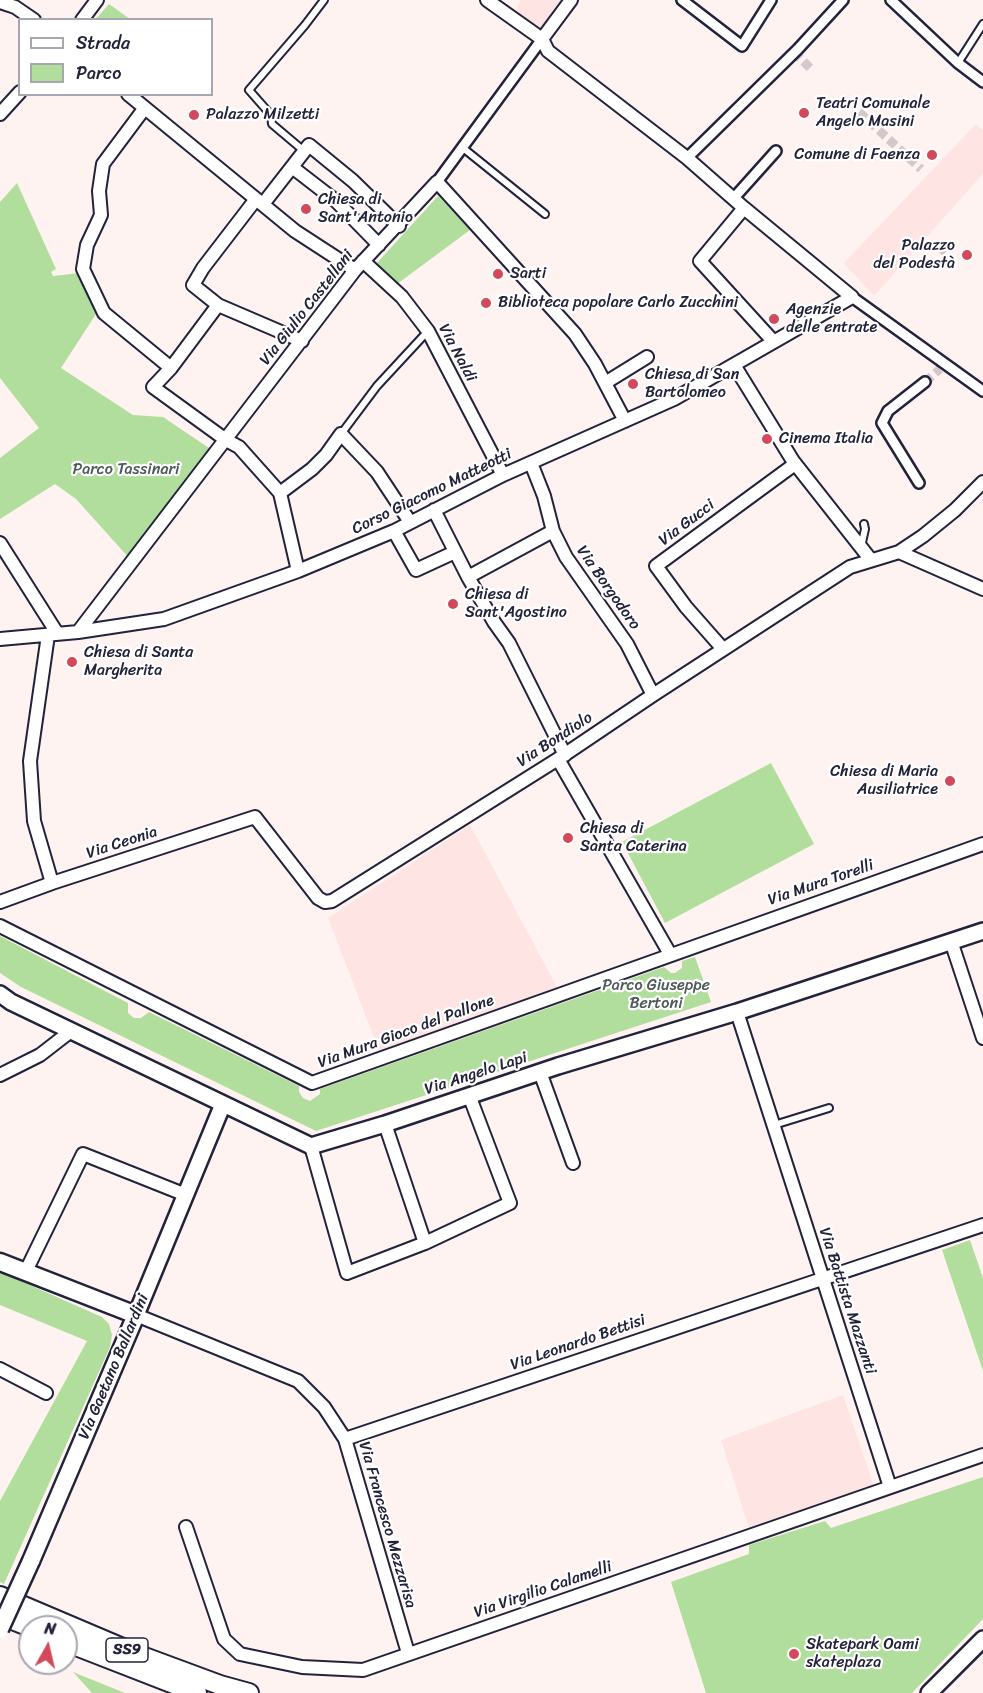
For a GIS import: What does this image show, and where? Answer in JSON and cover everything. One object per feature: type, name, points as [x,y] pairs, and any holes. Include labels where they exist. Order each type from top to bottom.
[{"type":"main road","points":[[0,1262],[26,1270],[136,1315]]},
{"type":"main road","name":"Via Gaetano Ballardini","points":[[0,1629],[136,1315]]},
{"type":"main road","name":"SS9","points":[[0,1596],[139,1655],[219,1685],[249,1693]]},
{"type":"main road","points":[[0,1615],[18,1622]]},
{"type":"main road","name":"SS9","points":[[78,1647],[197,1693]]},
{"type":"street","points":[[84,18],[97,0]]},
{"type":"street","points":[[488,0],[542,39],[548,51],[687,158],[852,297],[943,367],[983,392]]},
{"type":"street","points":[[542,39],[571,0]]},
{"type":"street","points":[[682,0],[742,46],[771,0]]},
{"type":"street","points":[[687,158],[772,79],[843,0]]},
{"type":"street","points":[[891,0],[958,63],[983,82]]},
{"type":"street","points":[[0,2],[15,7],[31,18]]},
{"type":"street","name":"Via Giulio Castellani","points":[[78,632],[359,266],[399,226],[437,182],[542,39]]},
{"type":"street","points":[[0,114],[18,94]]},
{"type":"street","name":"Via Naldi","points":[[130,96],[295,231],[359,266],[402,297],[428,331],[503,475]]},
{"type":"street","points":[[144,109],[103,164],[99,191],[101,215],[87,245],[83,268],[104,313],[171,368]]},
{"type":"street","points":[[302,341],[218,305],[193,285],[203,268],[309,145],[353,181],[399,226]]},
{"type":"street","points":[[733,199],[776,150]]},
{"type":"street","points":[[288,172],[336,201],[379,245]]},
{"type":"street","points":[[437,182],[574,334],[595,364],[625,421]]},
{"type":"street","points":[[744,208],[700,261],[773,341]]},
{"type":"street","name":"Corso Giacomo Matteotti","points":[[0,639],[78,632],[164,619],[298,571],[394,531],[503,475],[674,399],[852,297]]},
{"type":"street","points":[[218,305],[171,368],[153,387],[239,447],[280,493],[298,571]]},
{"type":"street","points":[[605,382],[647,357]]},
{"type":"street","points":[[734,365],[795,464],[871,560]]},
{"type":"street","points":[[919,483],[882,423],[888,411],[925,382]]},
{"type":"street","points":[[280,493],[312,469],[326,455],[341,434],[377,471],[410,522]]},
{"type":"street","name":"Via Borgodoro","points":[[531,463],[544,496],[553,531],[566,557],[627,644],[652,695]]},
{"type":"street","name":"Via Gucci","points":[[723,649],[686,607],[656,566],[795,464]]},
{"type":"street","name":"Via Bondiolo","points":[[255,817],[318,898],[325,902],[332,901],[561,757],[652,695],[850,567],[899,552],[947,516],[983,482]]},
{"type":"street","points":[[434,510],[468,577],[509,643],[561,757],[670,954]]},
{"type":"street","points":[[394,531],[416,570],[455,552]]},
{"type":"street","points":[[468,577],[553,531]]},
{"type":"street","points":[[0,543],[52,634],[30,761],[34,821],[52,883]]},
{"type":"street","points":[[899,552],[983,589]]},
{"type":"street","name":"Via Ceonia","points":[[0,902],[255,817]]},
{"type":"street","name":"Via Mura Torelli","points":[[670,954],[983,844]]},
{"type":"street","name":"Via Mura Gioco del Pallone","points":[[0,926],[312,1083],[670,954]]},
{"type":"street","name":"Via Angelo Lapi","points":[[311,1146],[736,1012],[983,931]]},
{"type":"street","points":[[951,941],[983,1038]]},
{"type":"street","points":[[0,994],[11,1002],[311,1146],[347,1273],[425,1243],[510,1203],[469,1095]]},
{"type":"street","name":"Via Battista Mazzanti","points":[[736,1012],[890,1487]]},
{"type":"street","points":[[0,1075],[40,1054],[71,1030]]},
{"type":"street","points":[[540,1072],[573,1163]]},
{"type":"street","name":"Via Gaetano Ballardini","points":[[136,1315],[223,1104]]},
{"type":"street","points":[[385,1124],[425,1243]]},
{"type":"street","points":[[26,1270],[83,1154],[186,1195]]},
{"type":"street","name":"Via Leonardo Bettisi","points":[[345,1439],[983,1225]]},
{"type":"street","name":"Via Francesco Mezzarisa","points":[[136,1315],[298,1381],[324,1407],[345,1439],[408,1653]]},
{"type":"street","points":[[0,1369],[46,1393]]},
{"type":"street","name":"Via Virgilio Calamelli","points":[[186,1527],[224,1639],[240,1654],[302,1667],[363,1670],[983,1455]]},
{"type":"street","points":[[928,1693],[983,1640]]},
{"type":"lane","points":[[304,151],[272,124],[271,115],[249,90],[324,0]]},
{"type":"lane","points":[[958,63],[983,24]]},
{"type":"lane","points":[[463,148],[545,214]]},
{"type":"lane","points":[[341,434],[377,386],[428,331]]},
{"type":"lane","points":[[861,547],[864,524]]},
{"type":"lane","points":[[774,1125],[829,1108]]},
{"type":"shaded area","points":[[521,0],[565,0],[541,30],[515,12]]},
{"type":"shaded area","points":[[976,124],[983,130],[983,174],[874,296],[844,263]]},
{"type":"shaded area","points":[[470,825],[557,987],[380,1053],[328,918]]},
{"type":"shaded area","points":[[843,1395],[874,1486],[749,1528],[721,1440]]},
{"type":"green space","points":[[109,4],[129,18],[97,18]]},
{"type":"green space","name":"Parco Tassinari","points":[[17,183],[56,269],[51,272],[53,276],[80,273],[96,314],[61,368],[133,415],[163,417],[212,450],[130,559],[76,499],[55,484],[0,519],[0,458],[39,428],[0,378],[0,202]]},
{"type":"green space","points":[[438,196],[470,230],[397,284],[376,264]]},
{"type":"green space","points":[[771,763],[814,844],[665,923],[622,842]]},
{"type":"green space","name":"Parco Giuseppe Bertoni","points":[[0,936],[128,1003],[128,1013],[134,1018],[141,1018],[149,1012],[299,1086],[299,1092],[303,1098],[310,1101],[320,1094],[320,1089],[664,967],[671,973],[675,973],[682,968],[682,961],[695,957],[711,1002],[316,1131],[21,987],[0,973]]},
{"type":"green space","points":[[970,1240],[983,1278],[983,1371],[942,1250]]},
{"type":"green space","points":[[0,1272],[102,1317],[109,1324],[112,1335],[110,1347],[4,1584],[0,1582],[0,1501],[87,1341],[0,1305]]},
{"type":"green space","points":[[983,1477],[983,1619],[912,1693],[706,1693],[671,1582],[749,1554],[749,1545],[825,1521],[831,1528]]},
{"type":"green space","points":[[76,1675],[125,1693],[92,1693]]},
{"type":"tunnel","points":[[794,52],[813,71]]},
{"type":"tunnel","points":[[859,112],[921,169]]},
{"type":"tunnel","points":[[939,246],[947,254]]},
{"type":"tunnel","points":[[925,382],[940,369]]},
{"type":"place","name":"Teatri Comunale Angelo Masini","points":[[804,113]]},
{"type":"place","name":"Palazzo Milzetti","points":[[194,115]]},
{"type":"place","name":"Comune di Faenza","points":[[932,155]]},
{"type":"place","name":"Chiesa di Sant'Antonio","points":[[306,209]]},
{"type":"place","name":"Palazzo del Podestà","points":[[967,255]]},
{"type":"place","name":"Sarti","points":[[498,274]]},
{"type":"place","name":"Biblioteca popolare Carlo Zucchini","points":[[486,303]]},
{"type":"place","name":"Agenzie delle entrate","points":[[774,319]]},
{"type":"place","name":"Chiesa di San Bartolomeo","points":[[633,384]]},
{"type":"place","name":"Cinema Italia","points":[[767,439]]},
{"type":"place","name":"Chiesa di Sant'Agostino","points":[[453,604]]},
{"type":"place","name":"Chiesa di Santa Margherita","points":[[72,662]]},
{"type":"place","name":"Chiesa di Maria Ausiliatrice","points":[[950,781]]},
{"type":"place","name":"Chiesa di Santa Caterina","points":[[568,838]]},
{"type":"place","name":"Skatepark Oami skateplaza","points":[[794,1654]]}]
